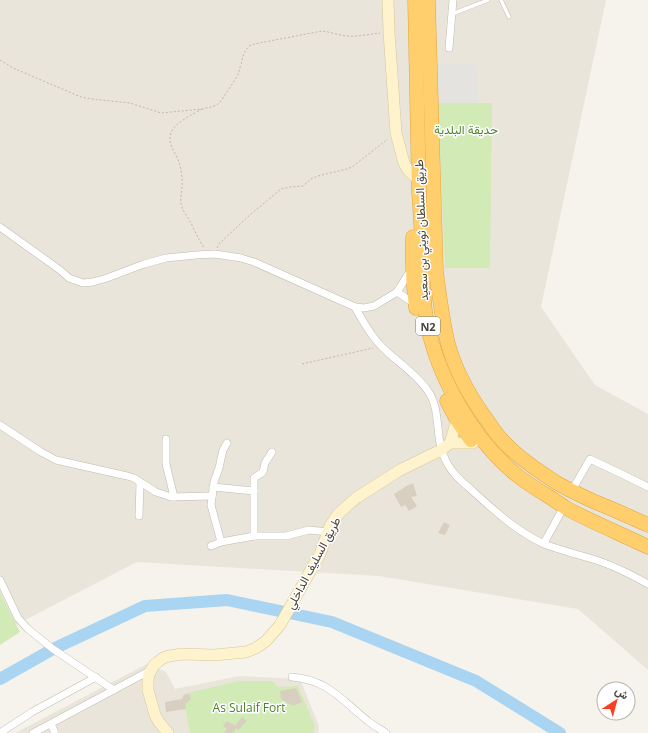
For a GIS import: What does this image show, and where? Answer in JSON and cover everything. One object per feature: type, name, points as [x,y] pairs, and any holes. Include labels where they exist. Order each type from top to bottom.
[{"type":"highway","name":"طريق السلطان ثويني بن سعيد","points":[[415,0],[419,187],[424,304],[432,346],[445,379],[452,393],[482,439],[517,476],[563,510],[648,547]]},
{"type":"highway","name":"طريق السلطان ثويني بن سعيد","points":[[428,0],[436,271],[447,340],[460,377],[472,399],[494,430],[512,450],[542,473],[573,492],[648,525]]},
{"type":"highway","points":[[419,187],[413,219],[412,268],[415,304],[422,345],[442,393],[457,420],[473,443],[514,481],[563,510]]},
{"type":"street","points":[[388,0],[396,132],[404,163],[419,187]]},
{"type":"street","points":[[449,48],[453,0]]},
{"type":"street","points":[[0,226],[69,278],[82,283],[107,278],[144,264],[166,258],[215,254],[241,258],[254,262],[356,307],[364,308],[374,306],[397,292],[412,268]]},
{"type":"street","points":[[397,292],[415,304]]},
{"type":"street","points":[[356,307],[363,321],[381,346],[412,373],[429,392],[446,447],[446,461],[452,470],[467,485],[497,513],[520,530],[544,543],[615,567],[648,584]]},
{"type":"street","points":[[446,447],[457,420]]},
{"type":"street","points":[[0,426],[56,460],[127,476],[156,492],[171,497],[212,496]]},
{"type":"street","points":[[166,439],[166,464],[174,497]]},
{"type":"street","points":[[221,542],[211,506],[214,482],[223,450],[227,443]]},
{"type":"street","name":"طريق السليف الداخلي","points":[[152,670],[158,662],[169,656],[182,654],[214,655],[246,652],[256,648],[266,641],[280,625],[320,554],[330,526],[339,513],[356,498],[400,470],[446,447],[473,443]]},
{"type":"street","points":[[254,536],[254,478],[263,472],[265,463],[272,452]]},
{"type":"street","points":[[575,486],[590,459],[648,487]]},
{"type":"street","points":[[139,516],[140,482]]},
{"type":"street","points":[[213,488],[254,491]]},
{"type":"street","points":[[544,543],[563,510]]},
{"type":"street","points":[[211,546],[221,542],[254,536],[286,536],[309,530],[328,532]]},
{"type":"street","points":[[0,580],[18,618],[28,629],[53,650],[114,690]]},
{"type":"street","points":[[33,733],[152,670]]},
{"type":"street","points":[[152,670],[148,680],[148,690],[159,722],[168,733]]},
{"type":"street","points":[[0,732],[32,712],[96,677]]},
{"type":"street","points":[[292,677],[317,682],[344,700],[368,722],[386,733]]},
{"type":"street","points":[[51,724],[55,733]]},
{"type":"lane","points":[[452,14],[488,0]]},
{"type":"lane","points":[[501,0],[509,17]]},
{"type":"path","points":[[0,60],[13,68],[81,97],[130,103],[161,113],[202,109],[217,105],[238,75],[244,53],[249,46],[254,44],[322,31],[347,36],[389,32]]},
{"type":"path","points":[[202,109],[178,124],[171,132],[170,139],[171,146],[179,162],[182,177],[183,185],[181,204],[207,254]]},
{"type":"path","points":[[215,254],[219,244],[222,241],[250,214],[281,189],[303,186],[315,177],[352,167],[396,132]]},
{"type":"path","points":[[302,364],[381,346]]},
{"type":"shaded area","points":[[0,0],[606,0],[541,307],[595,385],[648,414],[648,670],[578,609],[379,576],[137,562],[0,633]]},
{"type":"shaded area","points":[[435,64],[476,64],[479,103],[435,103]]},
{"type":"shaded area","points":[[147,664],[166,672],[175,689],[239,676],[300,679],[319,726],[318,733],[15,733]]},
{"type":"green space","name":"حديقة البلدية","points":[[438,103],[492,103],[490,268],[445,268]]},
{"type":"green space","points":[[0,593],[20,632],[0,645]]},
{"type":"green space","name":"As Sulaif Fort","points":[[239,681],[272,681],[278,687],[298,686],[315,726],[313,733],[190,733],[183,694]]},
{"type":"building","points":[[413,483],[417,496],[411,497],[417,506],[409,511],[405,505],[401,507],[394,494]]},
{"type":"building","points":[[444,522],[450,525],[445,535],[438,533]]},
{"type":"building","points":[[296,688],[302,702],[293,706],[281,699],[280,691]]},
{"type":"building","points":[[184,695],[190,695],[191,699],[185,704],[186,709],[166,712],[165,702],[182,699]]},
{"type":"building","points":[[242,717],[247,721],[238,730],[236,728],[233,733],[224,733],[227,729],[223,726],[227,721],[235,726]]},
{"type":"waterway","points":[[0,679],[53,649],[145,606],[227,600],[332,622],[476,681],[560,733]]}]
